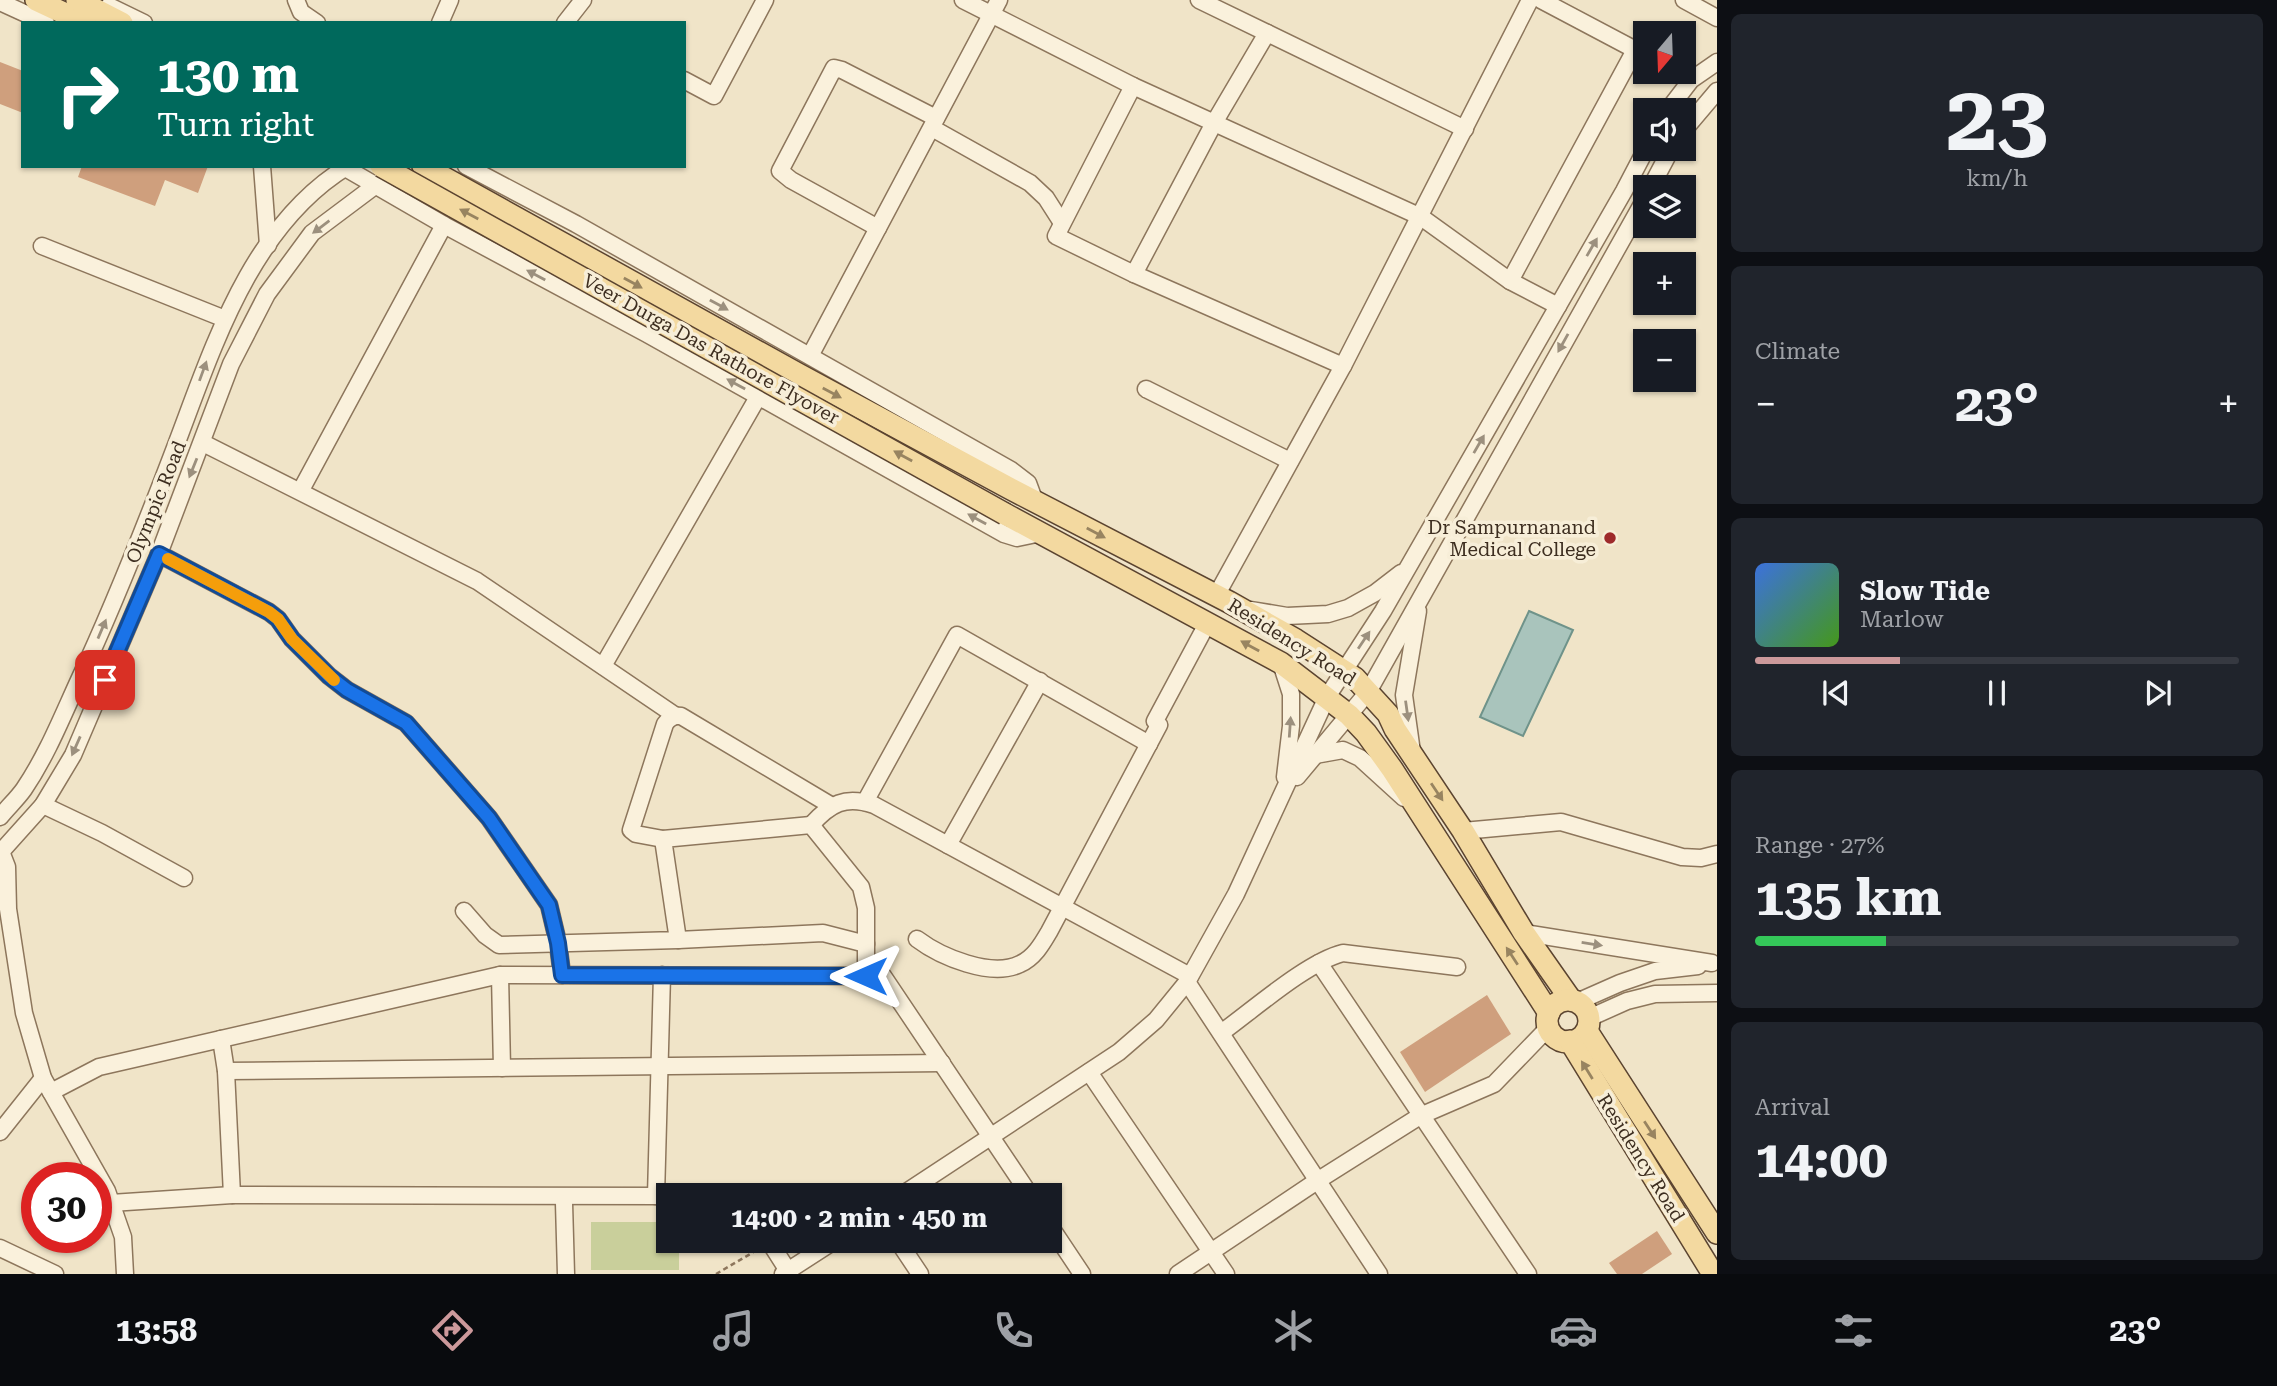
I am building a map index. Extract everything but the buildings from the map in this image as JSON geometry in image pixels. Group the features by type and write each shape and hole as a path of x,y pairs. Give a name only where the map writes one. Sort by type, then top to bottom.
{"main road":[{"path":"36,0 81,21"},
{"path":"77,0 118,21"},
{"name":"Veer Durga Das Rathore Flyover","path":"427,168 1035,502"},
{"name":"Veer Durga Das Rathore Flyover","path":"379,176 1041,533"},
{"name":"Residency Road","path":"1035,502 1222,599 1355,678 1388,714 1524,933 1717,1233"},
{"name":"Residency Road","path":"1041,533 1281,663 1349,715 1392,769 1549,1020"},
{"path":"1558,1003 1579,1018 1557,1038 1549,1020 1558,1003"},
{"name":"Residency Road","path":"1579,1018 1713,1274"}],"street":[{"path":"97,0 140,21"},
{"path":"296,0 301,12 314,21"},
{"path":"441,21 450,0"},
{"path":"570,21 583,0"},
{"path":"686,81 714,96 765,0"},
{"path":"963,0 1132,86 1420,217 1510,281 1558,306"},
{"path":"810,356 999,0"},
{"path":"1199,0 1465,129"},
{"path":"1409,567 1375,593 1348,608 1328,614 1287,616 1256,613 1222,599 1290,461 1343,366 1530,0"},
{"path":"1541,0 1633,48"},
{"path":"1684,0 1717,18"},
{"path":"0,2 42,21"},
{"path":"1134,274 1214,123 1267,33"},
{"path":"1676,98 1697,76 1717,62"},
{"path":"1510,281 1633,64"},
{"path":"878,228 791,180 780,171 834,68 842,70 934,123 1030,183 1046,198 1062,223"},
{"path":"1696,116 1716,94 1697,76"},
{"path":"1132,86 1056,236 1134,274 1343,366"},
{"path":"920,1183 1119,1052 1156,1020 1188,979 1236,894 1327,698 1409,567 1639,161"},
{"path":"262,168 268,245"},
{"name":"Olympic Road","path":"0,817 35,771 84,670 138,545 211,351 244,281 292,215 321,185 344,168"},
{"path":"349,168 379,176 444,225 647,334 1004,534 1017,538 1041,533"},
{"name":"Olympic Road","path":"1,851 43,805 72,755 159,554 231,364 267,294 312,233 379,176 397,168"},
{"path":"472,168 1021,476 1028,483 1035,502"},
{"path":"1283,793 1368,692 1633,220"},
{"path":"301,490 444,225"},
{"path":"42,246 225,319"},
{"path":"1146,389 1290,461"},
{"path":"603,666 758,397"},
{"path":"203,443 477,580 676,716"},
{"path":"159,554 269,612 329,676 347,690 406,723 500,833 549,905 562,975"},
{"path":"1413,756 1404,695 1421,595"},
{"path":"917,939 942,955 978,966 1009,968 1019,965 1036,952 1063,907 1159,725 1155,721 1208,622"},
{"path":"865,802 957,635 1149,744"},
{"path":"1281,663 1291,694 1291,726 1283,793"},
{"path":"948,845 1040,681"},
{"path":"832,806 681,716 676,716 665,724 631,830 636,834 663,839 811,825 832,806 858,799 1063,907 1188,979 1379,1274"},
{"path":"1315,755 1343,750 1360,758 1421,814"},
{"path":"43,805 102,833 184,878"},
{"path":"1463,831 1561,822 1682,858 1717,855"},
{"path":"811,825 861,887 866,908 866,976"},
{"path":"663,839 678,940"},
{"path":"1,851 7,867 8,909 24,1013 47,1085 91,1162"},
{"path":"464,911 485,935 499,945 822,933 866,944"},
{"path":"1524,933 1715,964"},
{"path":"1221,1033 1331,956 1343,953 1457,967"},
{"path":"1318,963 1528,1274"},
{"path":"1579,1018 1620,983 1655,971 1715,964"},
{"path":"3,1124 47,1085 100,1067 500,975 883,976 1022,1183"},
{"path":"500,975 502,1068"},
{"path":"662,975 662,1183"},
{"path":"1579,1018 1655,994 1717,993"},
{"path":"1178,1274 1420,1116 1494,1084 1549,1020"},
{"path":"221,1039 226,1071 232,1195"},
{"path":"226,1071 942,1063"},
{"path":"1088,1072 1226,1274"},
{"path":"112,1203 232,1195 656,1196"},
{"path":"564,1203 566,1274"},
{"path":"112,1206 123,1237 125,1274"},
{"path":"1062,1244 1082,1274"},
{"path":"0,1248 55,1274"},
{"path":"772,1253 787,1273 816,1253"},
{"path":"906,1253 920,1274"}],"path":[{"path":"716,1274 752,1253"}],"green space":[{"path":"591,1222 656,1222 656,1253 679,1253 679,1270 591,1270"}],"water":[{"path":"1529,611 1573,630 1523,736 1480,717"}],"slow traffic":[{"path":"168,559 269,612 334,680"}],"place":[{"name":"Dr Sampurnanand Medical College","path":"1610,538"}],"route":[{"path":"105,680 159,554 269,612 329,676 365,701 406,723 420,737 489,818 549,905 562,975 866,976"}]}
